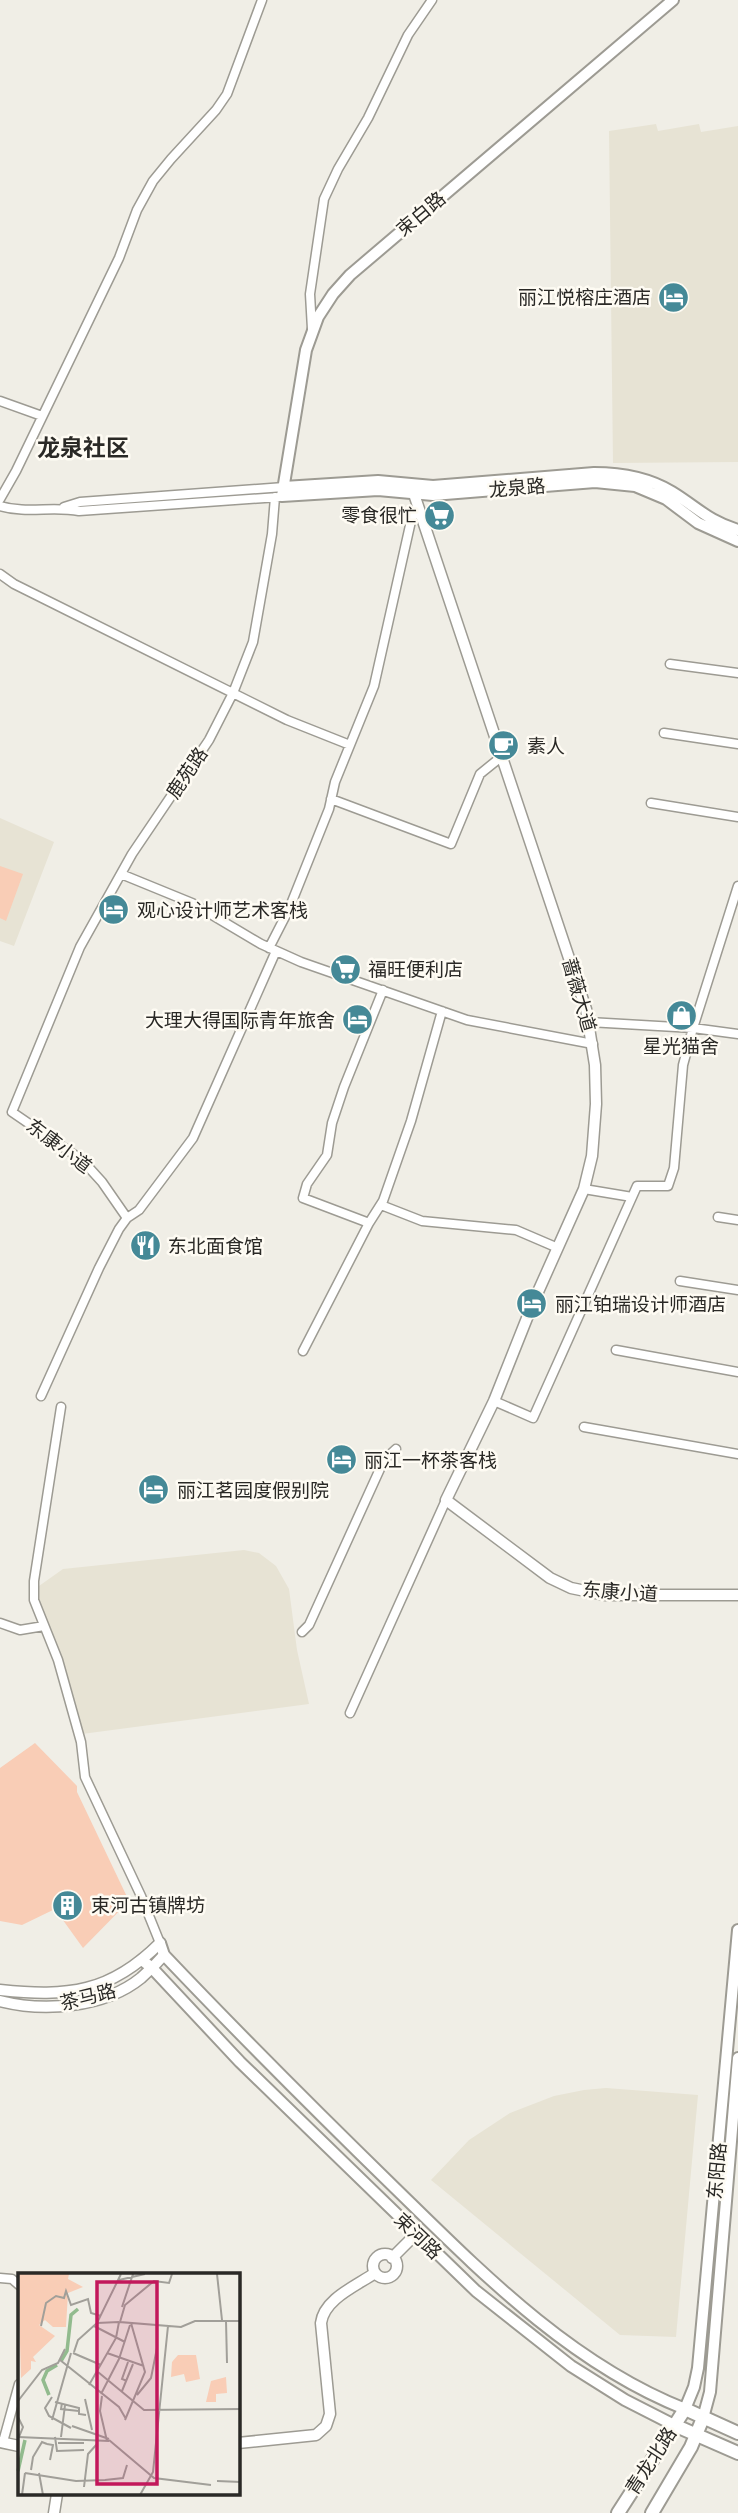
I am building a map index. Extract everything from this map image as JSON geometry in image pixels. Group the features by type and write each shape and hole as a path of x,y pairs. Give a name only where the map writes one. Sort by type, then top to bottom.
{"main road":[{"name":"束白路","path":"280,493 304,362 312,330 325,306 350,275 673,0"},
{"name":"龙泉路","path":"280,493 412,489 594,473 618,474 638,478 671,491 709,519 738,530"},
{"name":"龙泉路","path":"412,489 433,495 595,482 618,483 635,486 666,499 698,523 738,541"},
{"name":"东阳路","path":"685,2409 698,2368 738,1930"},
{"name":"束河路","path":"160,1943 164,1955 253,2050 488,2278 581,2351 643,2390 738,2433"},
{"name":"束河路","path":"142,1960 240,2063 476,2291 544,2346 625,2400 738,2453"},
{"name":"东阳路","path":"703,2418 710,2392 738,2058"},
{"name":"青龙北路","path":"618,2513 685,2409"},
{"name":"青龙北路","path":"652,2513 703,2418"}],"street":[{"path":"0,499 119,258 145,195 171,159 216,110 227,94 262,0"},
{"path":"312,330 310,294 324,200 408,35 432,0"},
{"path":"0,401 42,416"},
{"name":"蔷薇大道","path":"412,489 589,1022 596,1087 592,1156 584,1189 533,1303 494,1401 446,1500"},
{"path":"61,508 80,502 280,493"},
{"path":"0,506 15,510 61,508 79,511 280,493"},
{"name":"鹿苑路","path":"12,1112 80,947 121,874 209,740 233,693 253,642 280,493"},
{"path":"41,1396 99,1268 127,1218 139,1210 193,1138 289,909 335,782 374,686 411,521 418,507"},
{"path":"0,574 14,584 287,720 350,745"},
{"path":"670,664 738,673"},
{"path":"664,733 738,744"},
{"path":"331,799 451,844 480,774 501,757"},
{"path":"651,803 738,817"},
{"path":"121,874 192,903 272,949 383,990 467,1020 593,1044"},
{"path":"494,1401 533,1418 638,1186 668,1186 674,1168 683,1065 692,1028 738,886"},
{"path":"369,1223 303,1198 307,1184 327,1155 332,1123 344,1087 383,990"},
{"path":"303,1351 369,1223 381,1205 411,1121 442,1011"},
{"path":"589,1022 692,1028 738,1034"},
{"name":"东康小道","path":"12,1112 82,1160 102,1182 127,1218"},
{"path":"584,1189 632,1198"},
{"path":"381,1205 422,1221 516,1230 558,1248"},
{"path":"718,1217 738,1220"},
{"path":"680,1281 738,1290"},
{"path":"616,1350 738,1371"},
{"path":"61,1407 34,1581 34,1600 58,1660 81,1742 85,1777 160,1943"},
{"path":"584,1427 738,1454"},
{"path":"302,1632 309,1625 383,1460 396,1449"},
{"path":"350,1713 446,1500"},
{"name":"东康小道","path":"446,1500 550,1578 571,1588 605,1595 738,1595"},
{"path":"0,1623 20,1630 44,1626"},
{"name":"茶马路","path":"0,1990 44,1993 74,1991 109,1981 142,1960 160,1943"},
{"name":"茶马路","path":"1,2003 44,2007 83,2002 114,1993 131,1984 164,1955"},
{"path":"393,2258 416,2234"},
{"path":"385,2255 393,2258 396,2265 392,2276 385,2278 375,2273 373,2265 377,2257 385,2255"},
{"path":"240,2444 316,2435 324,2430 330,2414 321,2323 323,2314 329,2304 375,2273"},
{"path":"0,2278 12,2279 18,2284"},
{"path":"2,2442 18,2387"}],"shaded area":[{"name":"丽江悦榕庄酒店","path":"656,124 658,131 699,124 701,132 738,126 738,462 613,463 609,131"},
{"path":"0,818 54,842 14,946 0,941"},
{"path":"0,866 23,874 6,921 0,918"},
{"path":"244,1550 259,1553 276,1566 289,1589 297,1650 309,1704 82,1734 39,1605 39,1586 63,1569"},
{"path":"35,1743 77,1786 77,1792 129,1901 83,1948 55,1909 22,1925 0,1921 0,1768"},
{"path":"606,2088 698,2095 676,2337 620,2335 431,2180 469,2140 510,2113 554,2096"}],"place":[{"name":"丽江悦榕庄酒店","path":"674,297"},
{"name":"零食很忙","path":"440,515"},
{"name":"素人","path":"504,746"},
{"name":"观心设计师艺术客栈","path":"114,910"},
{"name":"福旺便利店","path":"345,969"},
{"name":"星光猫舍","path":"681,1015"},
{"name":"大理大得国际青年旅舍","path":"358,1020"},
{"name":"东北面食馆","path":"145,1246"},
{"name":"丽江铂瑞设计师酒店","path":"532,1304"},
{"name":"丽江一杯茶客栈","path":"341,1460"},
{"name":"丽江茗园度假别院","path":"154,1490"},
{"name":"束河古镇牌坊","path":"68,1905"}],"district":[{"name":"龙泉社区","path":"83,448"}]}
